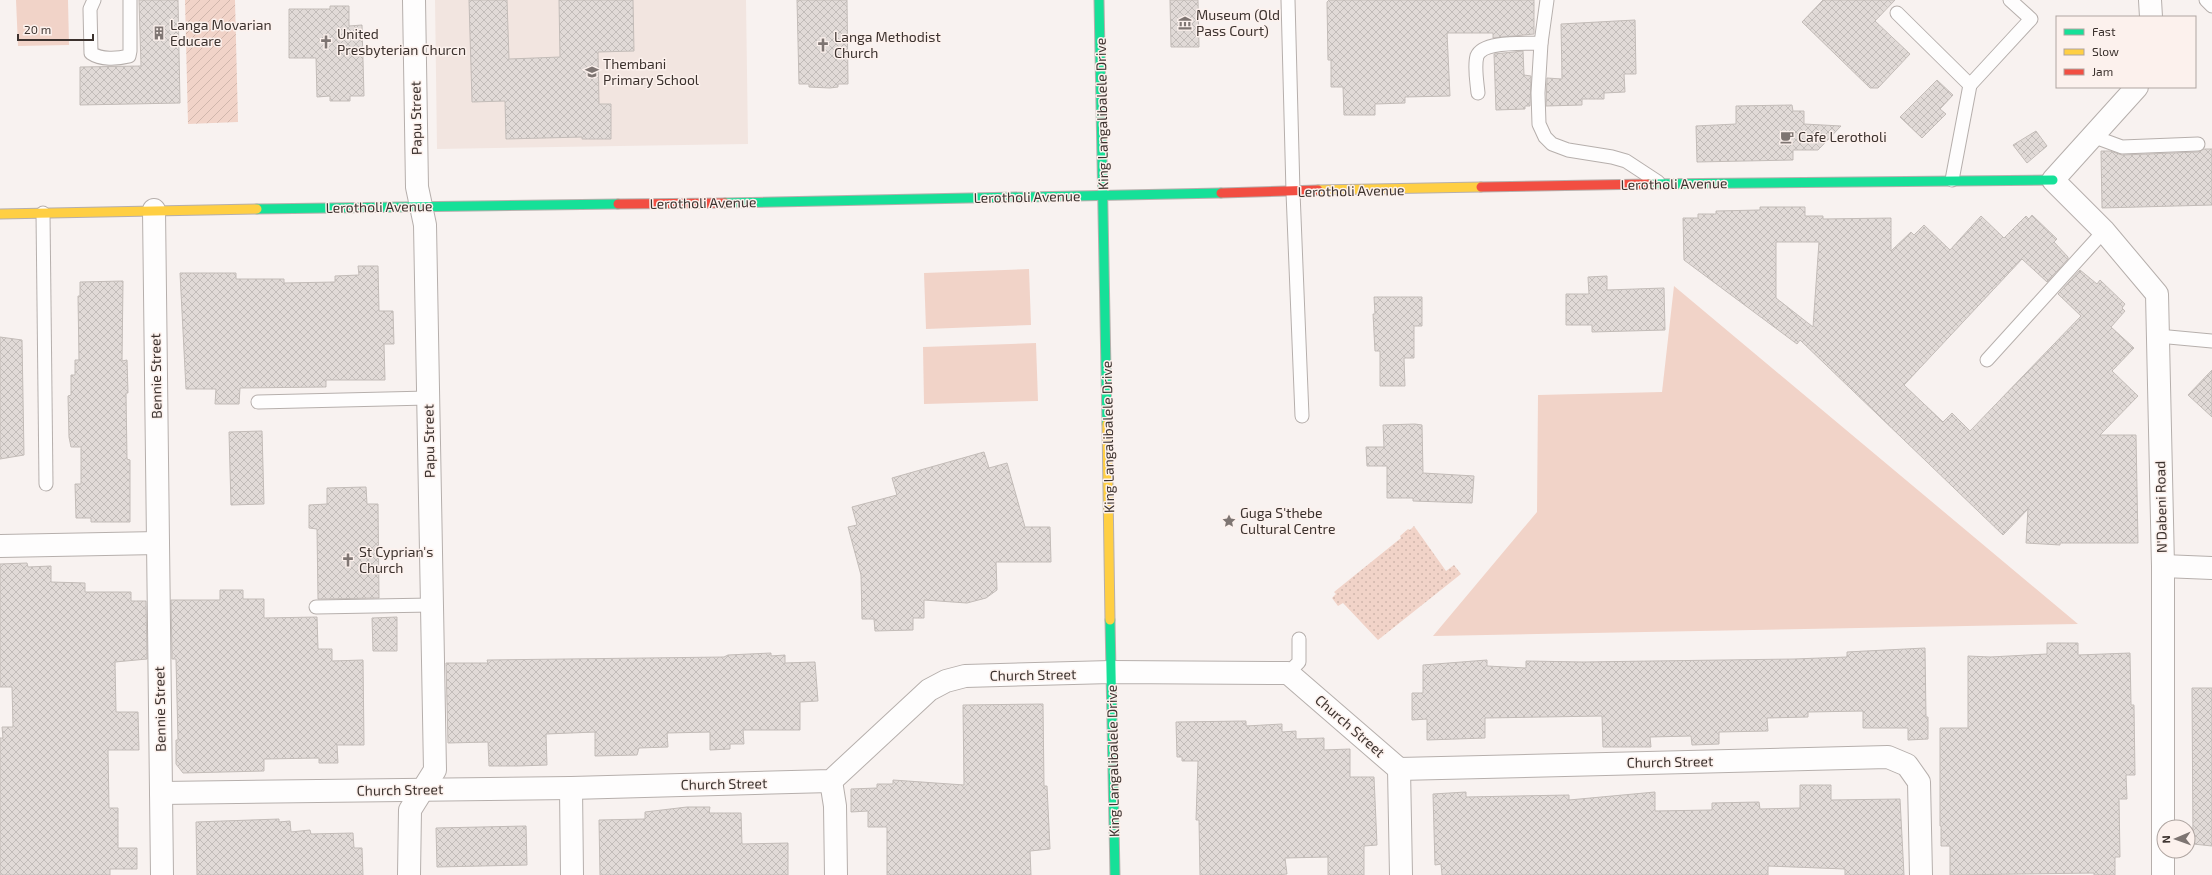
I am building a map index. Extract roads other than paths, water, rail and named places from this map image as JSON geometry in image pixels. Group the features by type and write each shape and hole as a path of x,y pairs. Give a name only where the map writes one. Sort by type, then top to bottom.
{"street":[{"name":"Papu Street","path":"409,875 410,810 436,770 425,225 417,186 414,0"},
{"name":"King Langalibalele Drive","path":"1099,0 1104,195 1115,875"},
{"path":"2150,0 2151,16"},
{"path":"2053,180 2136,88"},
{"name":"Lerotholi Avenue","path":"0,214 154,210 782,202 1661,184 2053,180"},
{"name":"N'Dabeni Road","path":"2053,180 2104,231 2157,294 2163,566 2164,875"},
{"name":"Bennie Street","path":"154,210 162,875"},
{"path":"0,546 158,543"},
{"path":"2163,566 2212,568"},
{"name":"Church Street","path":"161,792 571,788 831,781 929,690 946,681 965,676 1111,672 1288,672 1399,769 1888,757 1907,765 1919,782 1921,875"},
{"path":"1399,769 1401,875"},
{"path":"831,781 835,806 836,875"},
{"path":"571,788 572,875"}],"lane":[{"path":"94,0 89,14 91,53 98,58 121,58 129,56 130,51 130,0"},
{"path":"1288,0 1292,192 1302,416"},
{"path":"1547,0 1541,43 1539,124 1545,137 1552,144 1568,150 1612,157 1626,161 1661,184"},
{"path":"1952,180 1970,85 2031,19 2010,0"},
{"path":"2206,0 2212,6"},
{"path":"1897,13 1970,85"},
{"path":"1478,93 1476,63 1480,51 1486,47 1496,45 1541,43"},
{"path":"2092,136 2122,147 2198,144"},
{"path":"43,213 46,484"},
{"path":"1987,360 2104,231"},
{"path":"2158,336 2212,342"},
{"path":"258,402 428,398"},
{"path":"316,607 432,605"},
{"path":"1288,672 1299,662 1299,639"}],"place":[{"name":"Museum (Old Pass Court)","path":"1185,23"},
{"name":"Langa Movarian Educare","path":"159,33"},
{"name":"United Presbyterian Churcn","path":"326,42"},
{"name":"Langa Methodist Church","path":"823,45"},
{"name":"Thembani Primary School","path":"592,72"},
{"name":"Cafe Lerotholi","path":"1787,137"},
{"name":"Guga S'thebe Cultural Centre","path":"1229,521"},
{"name":"St Cyprian's Church","path":"348,560"}]}
